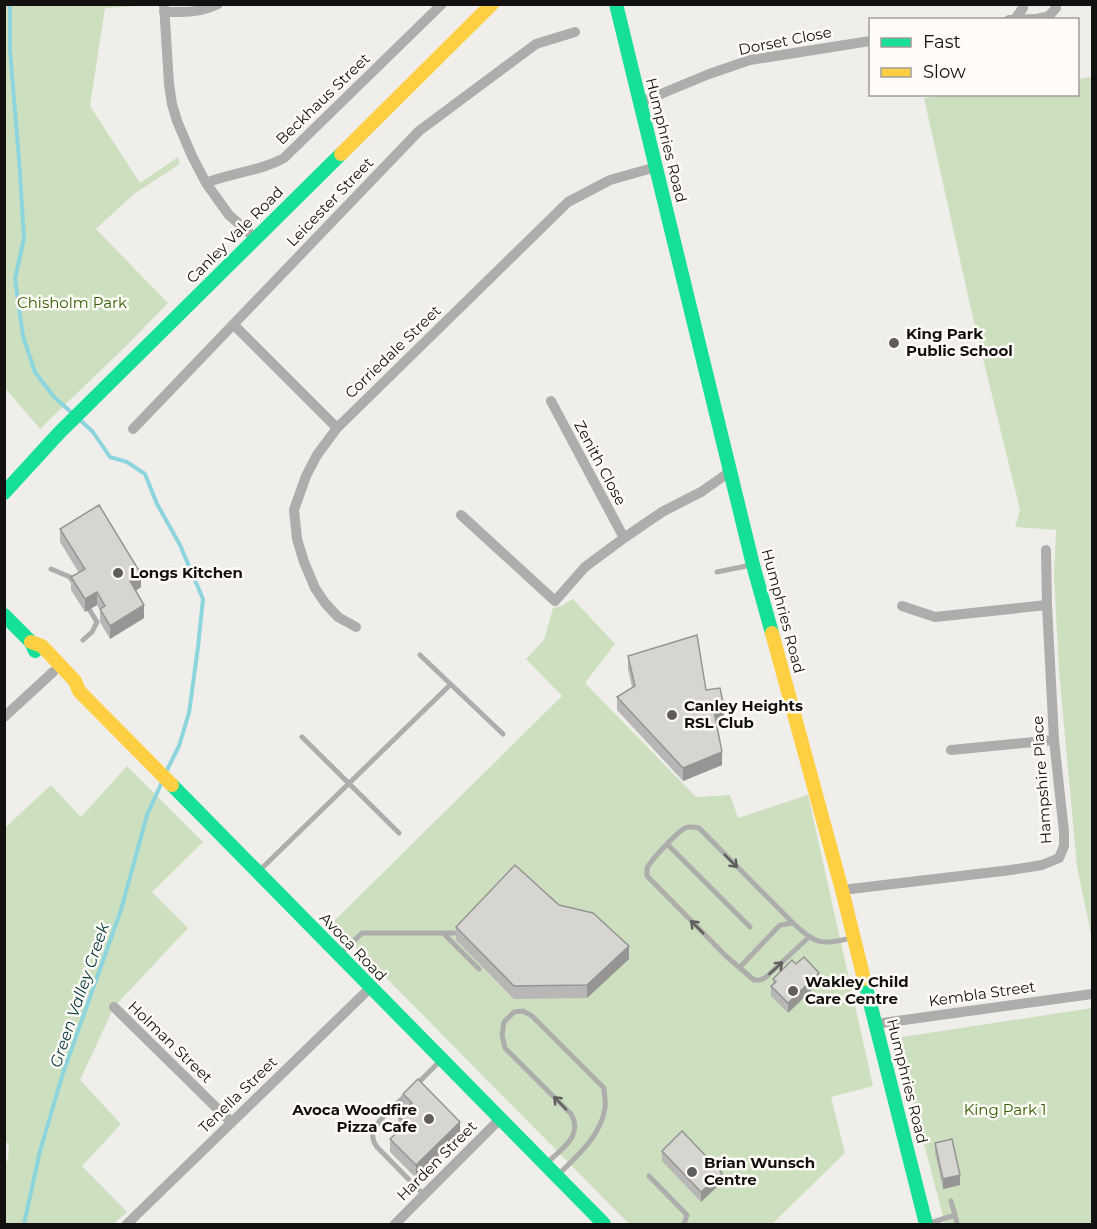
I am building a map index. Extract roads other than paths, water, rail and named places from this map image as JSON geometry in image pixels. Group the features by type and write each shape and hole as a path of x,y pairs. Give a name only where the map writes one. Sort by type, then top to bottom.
{"main road":[{"name":"Canley Vale Road","path":"4,493 59,433 492,4"},
{"name":"Humphries Road","path":"616,4 753,565 842,890 926,1224"},
{"name":"Avoca Road","path":"4,615 31,642 36,654 53,672 68,687 80,691"},
{"name":"Avoca Road","path":"31,642 42,646 75,681 80,691 143,756 604,1224"}],"street":[{"path":"218,4 192,13 164,8 172,104 192,156 206,183 229,215 255,238"},
{"name":"Beckhaus Street","path":"206,183 267,166 284,158 442,4"},
{"path":"1013,18 1023,8 1023,4"},
{"path":"1040,18 1049,16 1056,8 1055,4"},
{"name":"Leicester Street","path":"133,429 419,130 536,44 575,32"},
{"name":"Dorset Close","path":"639,103 750,60 869,41"},
{"name":"Corriedale Street","path":"356,627 338,617 325,603 315,588 297,539 294,510 306,476 317,455 337,428 568,202 610,180 656,167"},
{"path":"234,325 337,428"},
{"name":"Zenith Close","path":"550,401 624,538"},
{"path":"461,515 555,600 585,567 624,538 662,512 701,492 731,471"},
{"name":"Hampshire Place","path":"842,890 1011,870 1059,858 1064,846 1064,832 1054,740 1046,550"},
{"path":"902,606 935,617 1047,605"},
{"path":"4,717 53,672"},
{"path":"951,750 1054,740"},
{"name":"Tenella Street","path":"127,1224 370,988"},
{"name":"Kembla Street","path":"875,1024 1092,994"},
{"name":"Holman Street","path":"114,1007 231,1122"},
{"name":"Harden Street","path":"395,1224 500,1119"}],"lane":[{"path":"717,572 753,565"},
{"path":"51,569 70,577 77,587"},
{"path":"83,640 92,632 97,622 89,609"},
{"path":"420,655 502,734"},
{"path":"257,872 450,685"},
{"path":"302,737 399,833"},
{"path":"809,937 765,978 754,980 719,949 647,876 647,868 682,830 687,827 699,828 809,937 831,943 854,938"},
{"path":"668,844 750,927"},
{"path":"740,967 780,925 793,923"},
{"path":"339,955 362,933 454,933"},
{"path":"443,933 479,969"},
{"path":"545,1165 573,1137 576,1129 575,1121 571,1114 505,1048 502,1035 504,1022 514,1012 523,1011 532,1016 604,1088 605,1107 598,1129 586,1146 557,1176"},
{"path":"415,1086 442,1060"},
{"path":"407,1094 377,1124 373,1133 373,1141 424,1196"},
{"path":"649,1176 687,1215 684,1224"},
{"path":"951,1201 957,1224"},
{"path":"926,1224 955,1215"}],"waterway":[{"name":"Green Valley Creek","path":"10,4 10,50 24,238 15,279 23,336 35,372 54,397 72,413"},
{"path":"78,418 93,432 110,457 127,462 145,474 157,504 180,545 203,599 189,713 179,746 166,772"},
{"name":"Green Valley Creek","path":"24,1224 40,1151 63,1073 121,910 147,815 162,782"}],"place":[{"name":"King Park Public School","path":"894,343"},
{"name":"Longs Kitchen","path":"118,573"},
{"name":"Canley Heights RSL Club","path":"672,715"},
{"name":"Wakley Child Care Centre","path":"793,991"},
{"name":"Avoca Woodfire Pizza Cafe","path":"429,1119"},
{"name":"Brian Wunsch Centre","path":"692,1172"}],"park label":[{"name":"Chisholm Park","path":"72,303"},
{"name":"King Park 1","path":"1005,1110"}]}
